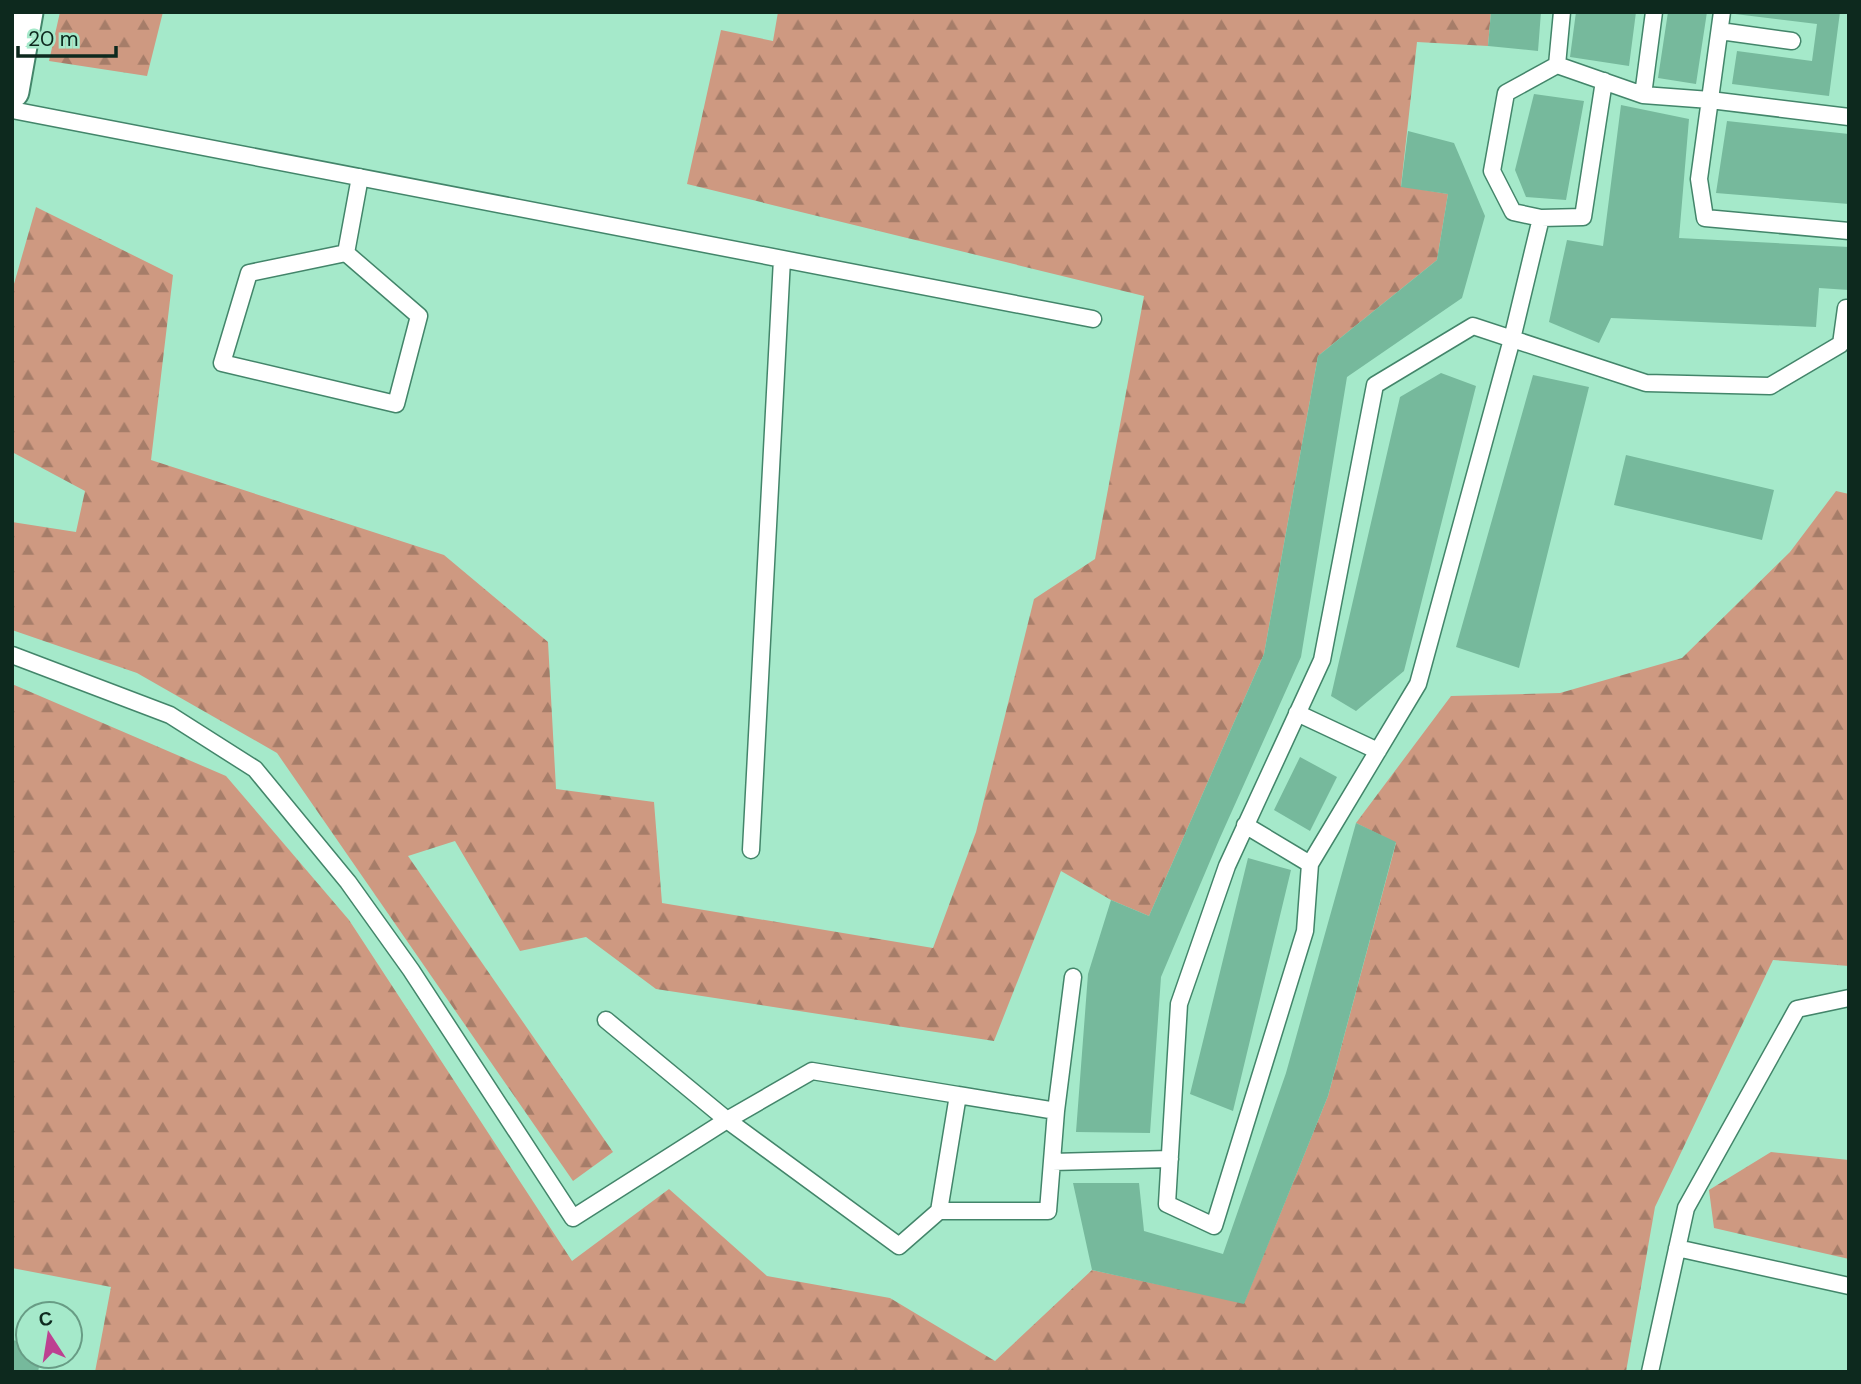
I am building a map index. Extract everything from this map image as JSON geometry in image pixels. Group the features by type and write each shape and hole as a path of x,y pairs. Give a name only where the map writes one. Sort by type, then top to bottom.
{"street":[{"path":"12,91 26,12"}],"lane":[{"path":"1558,65 1562,12"},
{"path":"1643,95 1654,12"},
{"path":"1722,12 1699,179 1704,218 1849,231"},
{"path":"1720,31 1792,41"},
{"path":"1604,81 1583,217 1541,218 1513,212 1492,171 1506,93 1558,65 1604,81 1643,95 1710,100 1849,117"},
{"path":"12,110 1093,319"},
{"path":"346,253 360,177"},
{"path":"1541,218 1512,339 1418,684 1310,864 1305,931 1214,1226 1167,1204 1179,1004 1227,866 1322,660 1375,385 1473,326 1512,339 1646,383 1770,386 1841,344 1846,308"},
{"path":"346,253 419,316 396,404 222,363 249,272 346,253"},
{"path":"751,850 782,259"},
{"path":"12,655 170,715 255,769 364,904 418,981 573,1218 727,1120 812,1071 1056,1111"},
{"path":"1297,713 1378,751"},
{"path":"1245,825 1310,864"},
{"path":"939,1211 1048,1211 1056,1111 1073,977"},
{"path":"1650,1372 1686,1208 1797,1009 1849,998"},
{"path":"606,1020 727,1120 899,1246 939,1211 958,1095"},
{"path":"1052,1162 1170,1159"},
{"path":"1677,1248 1849,1286"}],"green space":[{"path":"60,12 163,12 147,76 49,61"},
{"path":"778,12 1491,12 1488,46 1417,42 1401,186 1448,194 1437,260 1318,356 1264,654 1149,916 1111,900 1061,871 994,1041 656,989 586,937 520,951 455,841 408,856 613,1152 573,1181 277,753 137,673 12,630 12,522 76,532 85,491 12,452 12,291 36,207 173,275 151,460 444,555 548,642 556,789 654,802 662,903 933,948 976,832 1034,599 1095,559 1144,296 687,184 721,30 773,41"},
{"path":"1836,491 1849,494 1849,966 1773,960 1655,1207 1626,1372 95,1372 111,1287 12,1268 12,684 226,776 349,920 572,1261 669,1189 767,1276 890,1298 995,1361 1092,1270 1244,1303 1328,1096 1396,843 1356,823 1451,696 1560,693 1682,658 1790,552"},
{"path":"1771,1152 1849,1160 1849,1259 1714,1228 1709,1190"}],"building":[{"path":"1491,12 1541,12 1538,51 1488,46"},
{"path":"1576,12 1636,12 1629,66 1570,57"},
{"path":"1668,12 1707,12 1696,84 1658,78"},
{"path":"1735,12 1840,12 1829,96 1732,84 1737,51 1812,61 1817,24"},
{"path":"1534,94 1584,101 1566,200 1526,197 1515,170"},
{"path":"1621,105 1689,119 1679,238 1849,247 1849,290 1819,288 1816,327 1611,318 1599,343 1549,322 1567,240 1603,246"},
{"path":"1727,121 1849,134 1849,204 1716,193"},
{"path":"1408,131 1454,143 1485,216 1462,298 1347,377 1301,657 1161,977 1150,1133 1076,1132 1088,974 1111,900 1149,916 1264,654 1318,356 1437,260 1448,194 1401,187"},
{"path":"1441,373 1476,386 1404,671 1356,711 1331,696 1400,397"},
{"path":"1533,375 1589,387 1519,668 1456,647"},
{"path":"1626,455 1774,490 1762,540 1614,505"},
{"path":"1300,757 1337,777 1310,831 1274,810"},
{"path":"1356,823 1396,842 1328,1096 1244,1304 1092,1270 1073,1183 1139,1183 1144,1231 1223,1254 1286,1073"},
{"path":"1248,858 1291,870 1233,1111 1190,1094"},
{"path":"12,1340 14,1370 38,1370 12,1372"}]}
